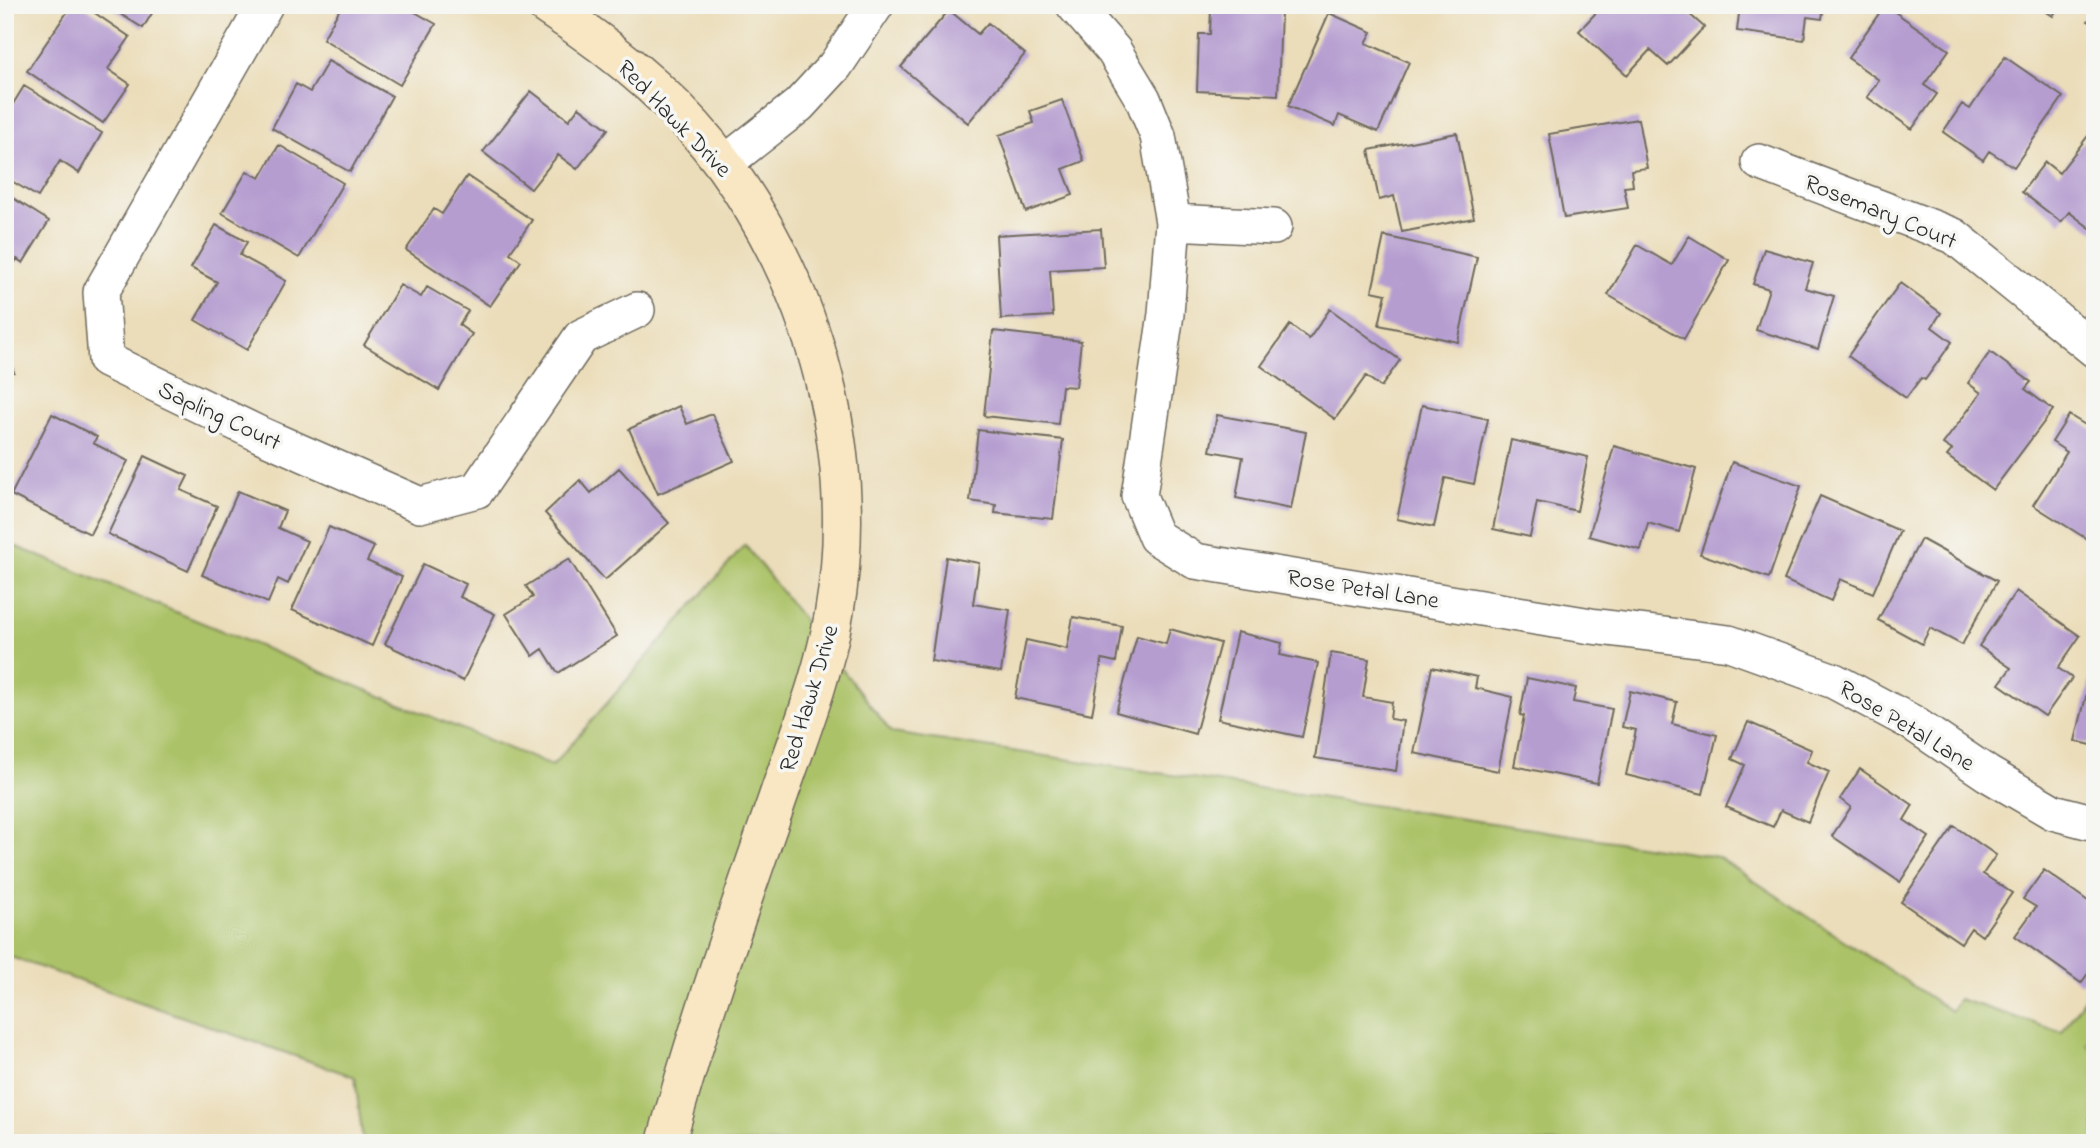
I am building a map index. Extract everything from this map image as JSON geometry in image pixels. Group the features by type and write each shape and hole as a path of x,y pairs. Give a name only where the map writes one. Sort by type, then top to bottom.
{"street":[{"name":"Sapling Court","path":"265,5 101,292 106,360 260,435 420,505 477,490 581,337 637,310"},
{"name":"Red Hawk Drive","path":"546,5 587,33 649,84 724,164 765,225 795,287 823,371 839,466 841,531 834,614 822,668 717,976 666,1143"},
{"path":"724,164 799,105 835,66 876,5"},
{"name":"Rose Petal Lane","path":"1074,5 1114,51 1143,99 1158,136 1173,222 1166,314 1139,496 1156,537 1195,561 1591,626 1729,643 1834,681 1911,722 1988,774 2053,811 2095,823"},
{"name":"Rosemary Court","path":"1759,162 1954,236 2095,349"},
{"path":"1173,222 1274,228"}],"green space":[{"path":"5,542 552,766 745,545 892,733 1718,857 1951,1011 1959,999 2062,1032 2095,982 2095,1032 2087,1044 2095,1052 2095,1143 363,1143 355,1077 5,955"}],"building":[{"path":"72,5 83,5 130,37 108,69 130,84 103,123 27,71"},
{"path":"106,5 157,5 143,28"},
{"path":"342,5 418,5 415,12 436,24 400,85 323,39"},
{"path":"1603,5 1679,5 1704,27 1668,66 1650,50 1627,75 1579,31"},
{"path":"1740,5 1824,5 1822,19 1807,17 1804,40 1737,31"},
{"path":"1885,5 1949,50 1924,85 1937,94 1912,129 1867,97 1879,80 1848,58"},
{"path":"2036,5 2059,5 2053,16"},
{"path":"1211,8 1281,12 1278,95 1197,91 1199,34 1210,34"},
{"path":"949,10 978,34 988,23 1025,54 968,123 901,67"},
{"path":"2095,10 2095,25 2088,21"},
{"path":"1329,13 1372,32 1366,43 1409,62 1378,132 1339,115 1335,126 1288,106"},
{"path":"2005,57 2063,97 2014,167 1989,151 1983,160 1943,132 1962,104 1970,109"},
{"path":"328,61 392,96 350,172 272,128 296,84 310,92"},
{"path":"24,86 102,133 79,173 60,161 38,197 5,177 5,117"},
{"path":"531,91 569,120 579,107 608,129 577,169 558,155 531,189 483,152"},
{"path":"1062,100 1084,161 1063,169 1073,195 1026,212 999,135 1034,123 1030,111"},
{"path":"1638,119 1647,168 1631,170 1633,186 1624,187 1628,208 1564,218 1549,134"},
{"path":"2095,127 2095,232 2069,212 2061,222 2022,192 2045,162 2059,173"},
{"path":"1457,133 1474,218 1402,232 1394,196 1379,200 1369,150"},
{"path":"279,145 343,183 299,258 222,213 247,171 260,178"},
{"path":"467,176 532,220 510,253 521,261 490,306 406,250 434,209 442,214"},
{"path":"5,193 49,221 23,263 17,259 5,277"},
{"path":"216,225 247,242 240,255 286,281 247,350 195,320 217,282 191,268"},
{"path":"1101,229 1104,267 1050,270 1053,316 1001,319 996,235"},
{"path":"1384,236 1477,257 1458,342 1379,325 1386,294 1372,291"},
{"path":"1689,236 1729,260 1684,339 1608,295 1637,245 1672,265"},
{"path":"1764,249 1813,263 1805,288 1834,296 1818,349 1756,330 1769,289 1753,284"},
{"path":"1900,283 1941,313 1932,327 1952,342 1925,380 1921,378 1906,398 1848,356"},
{"path":"400,285 421,297 427,287 468,311 459,325 472,334 439,390 364,345"},
{"path":"1330,309 1400,360 1381,387 1366,376 1335,419 1261,366 1290,325 1309,339"},
{"path":"993,331 1081,341 1076,387 1062,386 1058,424 984,416"},
{"path":"5,352 14,372 5,375"},
{"path":"1990,352 2031,382 2025,389 2053,410 1993,490 1947,456 1952,450 1943,444 1981,393 1968,383"},
{"path":"1422,405 1488,419 1474,484 1445,478 1434,527 1397,519"},
{"path":"679,406 687,424 712,414 734,461 658,494 629,429"},
{"path":"52,414 97,437 93,443 128,461 90,534 11,495"},
{"path":"1217,415 1306,432 1291,509 1236,498 1243,457 1210,451"},
{"path":"2069,415 2095,431 2095,534 2090,541 2033,505 2067,452 2052,442"},
{"path":"978,430 1063,440 1053,519 995,513 996,505 970,501"},
{"path":"1511,440 1588,457 1577,511 1537,502 1530,537 1493,529"},
{"path":"1614,446 1696,469 1679,532 1648,523 1641,550 1589,536"},
{"path":"145,456 188,476 181,490 217,506 188,571 108,534"},
{"path":"1732,462 1801,486 1769,578 1700,554"},
{"path":"619,468 669,523 605,580 545,513 580,480 591,493"},
{"path":"238,491 285,511 278,528 307,541 288,584 278,579 268,603 202,575"},
{"path":"1820,496 1900,531 1873,593 1840,579 1831,601 1784,580"},
{"path":"329,527 374,547 367,561 402,577 372,646 292,610"},
{"path":"1921,539 1997,581 1962,645 1930,628 1922,644 1878,620"},
{"path":"946,557 979,563 973,604 1010,610 1001,672 931,661"},
{"path":"569,559 617,636 558,673 543,649 533,656 506,614 533,597 526,586"},
{"path":"423,564 466,584 460,597 495,614 463,681 385,644"},
{"path":"2016,591 2080,636 2058,668 2072,678 2045,716 1999,684 2011,668 1979,646"},
{"path":"1073,617 1122,626 1116,662 1102,659 1092,714 1015,698 1026,640 1067,649"},
{"path":"1170,629 1220,643 1195,734 1116,712 1137,636 1166,644"},
{"path":"1237,632 1282,643 1280,655 1318,663 1302,737 1218,719"},
{"path":"1331,653 1369,659 1363,697 1392,702 1390,719 1403,721 1396,771 1315,758"},
{"path":"2095,664 2095,746 2075,741"},
{"path":"1432,667 1477,677 1475,688 1513,697 1498,771 1414,753"},
{"path":"1527,678 1576,688 1573,702 1612,709 1597,783 1514,766 1524,716 1520,715"},
{"path":"1630,691 1677,702 1672,724 1717,735 1703,794 1626,775 1636,730 1622,727"},
{"path":"1748,722 1812,750 1807,762 1829,772 1808,822 1781,810 1773,827 1726,807 1745,765 1732,759"},
{"path":"1860,769 1913,805 1904,820 1929,837 1900,882 1832,836 1851,807 1840,799"},
{"path":"1954,826 1996,855 1983,874 2012,893 1982,936 1971,928 1961,943 1901,902"},
{"path":"2044,870 2095,906 2095,920 2090,927 2095,930 2095,964 2081,983 2015,936 2036,907 2023,899"}]}
